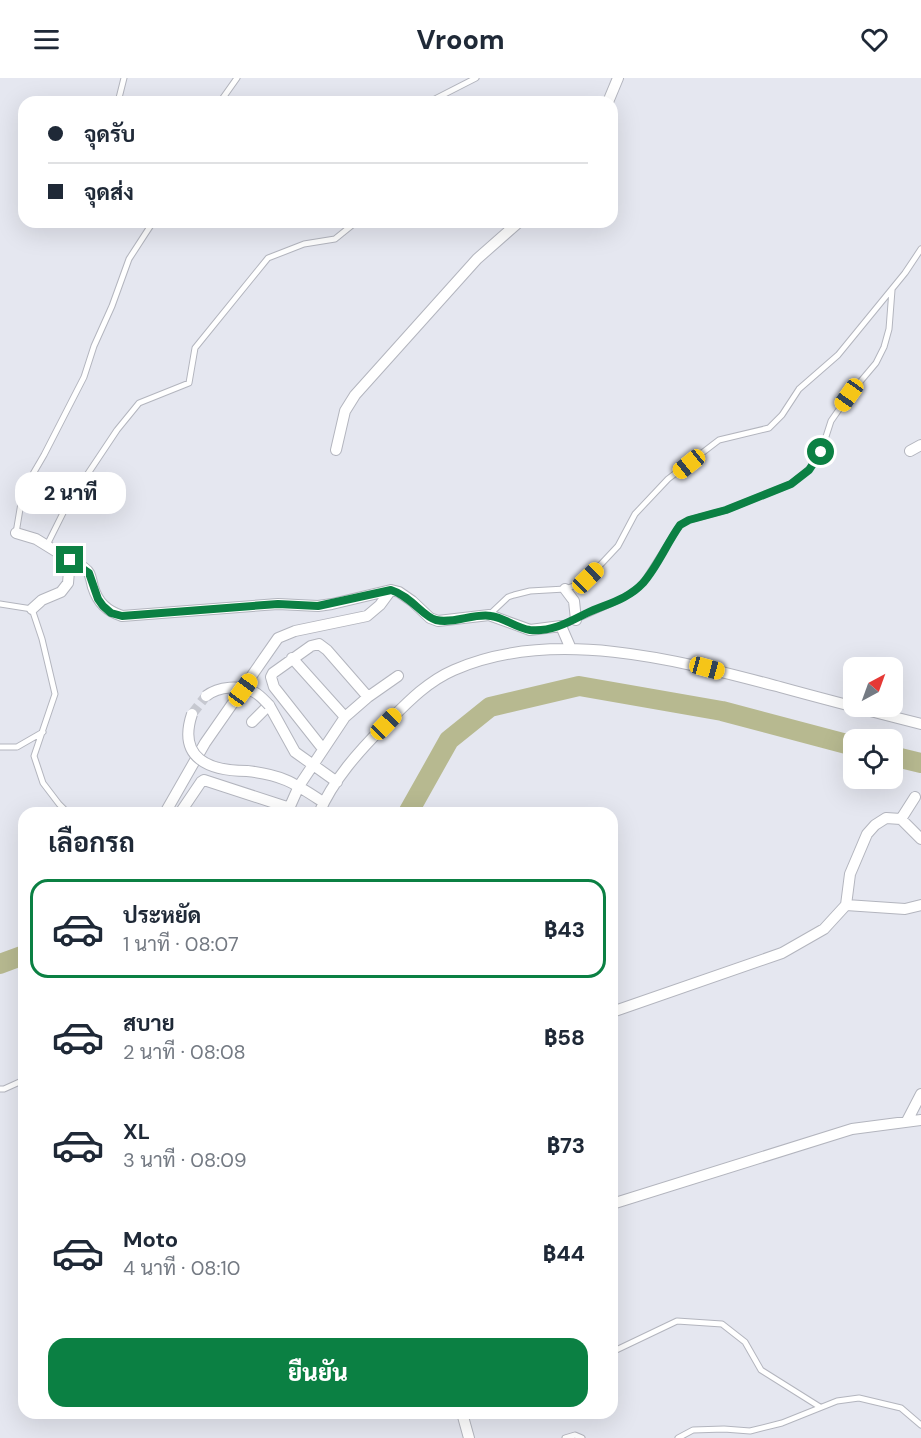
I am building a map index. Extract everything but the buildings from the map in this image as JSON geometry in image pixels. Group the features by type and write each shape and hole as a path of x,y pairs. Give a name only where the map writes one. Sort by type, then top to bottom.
{"street":[{"path":"610,96 618,78"},
{"path":"336,450 345,411 355,395 477,259 512,228"},
{"path":"910,452 921,445"},
{"path":"16,533 47,545 89,573 98,599 103,606 111,613 122,616 278,604 318,606 391,590 412,600 430,618 438,621 489,615 530,630 561,626 571,650"},
{"path":"32,609 42,600 61,592 68,583 70,560"},
{"path":"565,589 574,601 576,620"},
{"path":"168,807 205,743 278,638 295,631 368,616 391,590"},
{"path":"323,749 271,682 273,673 311,646 319,644 368,697"},
{"path":"321,807 337,782 373,737 426,686 454,669 513,653 571,650 653,658 707,668 921,724"},
{"path":"292,658 345,717"},
{"path":"290,807 298,786 345,717 398,676"},
{"path":"206,696 212,692 238,687 256,692 269,705 295,752 337,782"},
{"path":"252,722 269,705"},
{"path":"192,714 188,736 195,754 208,766 228,771 270,773 287,779 323,802"},
{"path":"184,807 204,780 280,807"},
{"path":"901,819 915,797"},
{"path":"618,1010 783,953 825,929 846,905 850,873 867,834 886,818 901,819 921,839"},
{"path":"846,905 905,909 921,905"},
{"path":"907,1121 921,1094"},
{"path":"618,1202 852,1129 921,1120"},
{"path":"464,1419 469,1438"}],"lane":[{"path":"120,96 124,78"},
{"path":"224,96 237,78"},
{"path":"441,96 476,78"},
{"path":"16,533 23,491 84,377 93,346 112,306 129,259 149,228"},
{"path":"47,545 67,505 117,430 139,403 189,383 195,348 268,258 304,244 335,239 349,228"},
{"path":"489,615 508,597 530,591 565,589 588,578 618,546 635,514 668,479 719,440 769,428 782,415 799,389 838,355 892,290 921,249"},
{"path":"561,626 636,590 645,580 680,525 689,520 726,510 791,484 809,470 821,452 831,421 876,363 884,347 889,329 892,290"},
{"path":"0,604 32,609 42,639 55,694 34,756 43,783 62,807"},
{"path":"0,747 17,747 43,732"},
{"path":"0,1089 18,1083"},
{"path":"618,1349 677,1321 722,1324 745,1342 761,1370 820,1407"},
{"path":"678,1438 693,1430 750,1431 782,1424 837,1401 859,1398 901,1408 921,1425"},
{"path":"565,1438 575,1435 582,1438"}],"waterway":[{"path":"411,807 449,740 490,707 579,686 722,711 843,743"},
{"path":"903,759 921,763"},
{"path":"0,964 18,957"}],"tunnel":[{"path":"192,714 206,696"}],"route":[{"path":"70,560 89,573 94,590 103,606 111,613 122,616 278,604 318,606 391,590 412,600 430,618 438,621 489,615 530,630 546,629 569,624 586,613 619,600 636,590 655,566 680,525 689,520 726,510 791,484 809,470 821,452"}]}
